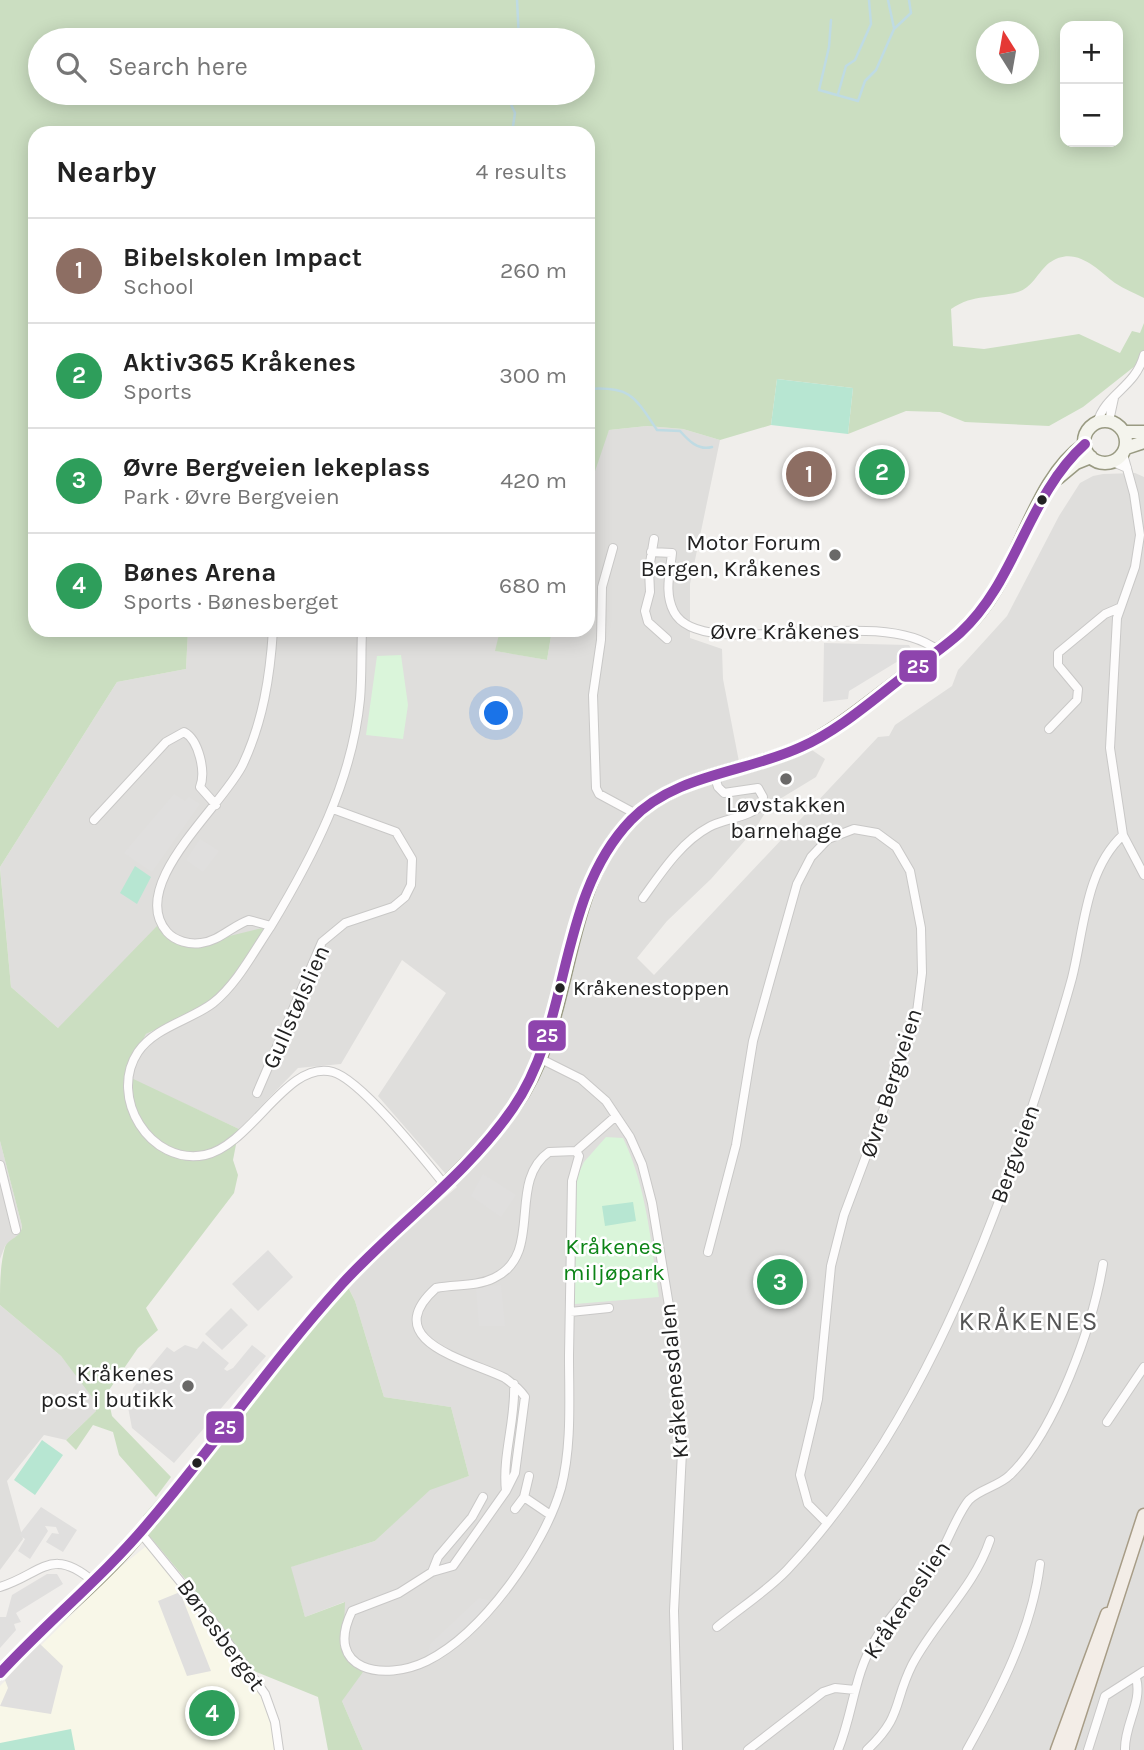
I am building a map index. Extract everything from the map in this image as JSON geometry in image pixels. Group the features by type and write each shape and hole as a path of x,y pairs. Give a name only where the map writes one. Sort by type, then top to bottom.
{"main road":[{"path":"0,1673 94,1582 140,1532 334,1293 477,1154 506,1117 542,1060 558,1013 584,903 600,861 636,814 667,792 714,774 784,754 807,744 845,721 973,620 993,595 1061,464 1084,443 1087,431 1103,422 1124,432 1144,432"},
{"path":"1121,454 1124,432"},
{"path":"1084,443 1091,457 1101,463 1144,442"},
{"path":"1048,488 1064,471 1091,457"},
{"path":"1057,1750 1144,1515"},
{"path":"1068,1750 1109,1630 1119,1588"}],"street":[{"path":"1103,422 1102,408 1141,373 1144,355"},
{"path":"1121,454 1127,468 1142,537 1135,567 1119,608 1110,748 1123,835 1144,875"},
{"path":"654,540 650,592 645,611 648,622 667,639"},
{"path":"613,548 602,587 601,640 593,695 596,788 599,794 636,814"},
{"name":"Øvre Kråkenes","path":"651,552 672,553 668,584 670,600 675,614 694,629 729,635 890,631 937,650"},
{"path":"1049,729 1077,700 1078,689 1058,665 1058,653 1105,614 1119,608"},
{"path":"271,926 249,920 204,943 189,944 172,937 161,923 158,911 163,878 171,860 242,767 257,732 266,699 272,637"},
{"path":"362,637 360,700 352,746 333,809 271,926 217,1000 158,1034 139,1051 131,1067 128,1085 130,1107 138,1124 167,1150 188,1156 203,1156 225,1149 300,1076 316,1071 331,1071 349,1079 444,1184"},
{"path":"94,820 166,742 184,732 195,743 200,758 200,787 216,804"},
{"path":"643,898 676,855 698,834 723,820 754,812 762,804 763,797 758,788 724,793 718,787 714,774"},
{"name":"Gullstølslien","path":"257,1093 322,942 345,923 393,907 404,897 411,885 412,859 396,832 333,809"},
{"name":"Øvre Bergveien","path":"708,1252 736,1145 752,1041 797,884 811,857 828,839 854,829 877,833 896,847 910,871 920,921 922,973 917,1012 905,1052 844,1215 831,1266 818,1399 800,1475 808,1504 826,1522"},
{"name":"Bergveien","path":"717,1627 786,1571 866,1469 911,1396 986,1233 1027,1121 1062,1012 1093,887 1106,855 1123,835"},
{"name":"Kråkenesdalen","path":"542,1060 597,1090 616,1116 642,1164 652,1203 672,1324 682,1452 674,1611 678,1750"},
{"path":"576,1151 579,1156 572,1181 569,1434 561,1488 537,1540 516,1574 491,1606 449,1647 427,1661 401,1670 367,1669 355,1663 346,1652 343,1637 352,1611 399,1592 432,1572 453,1566 506,1491 515,1473 526,1405 525,1397 514,1384 439,1350 419,1334 415,1321 420,1309 436,1289 488,1281 508,1269 517,1256 522,1239 531,1170 549,1152 576,1151 616,1116"},
{"path":"0,1165 16,1230"},
{"name":"Kråkeneslien","path":"838,1750 849,1720 865,1658 876,1637 933,1566 969,1500 1008,1478 1030,1449 1070,1375 1099,1288 1103,1264"},
{"path":"570,1312 608,1308"},
{"path":"1107,1422 1144,1367"},
{"path":"515,1509 524,1497 529,1476"},
{"path":"432,1572 438,1558 472,1517 483,1497"},
{"path":"524,1497 549,1514"},
{"name":"Bønesberget","path":"140,1532 214,1623 265,1695 275,1722 279,1750"},
{"name":"Kråkeneslien","path":"867,1750 894,1720 913,1664 976,1571 990,1540"},
{"path":"0,1587 54,1562 71,1566 94,1582"},
{"path":"967,1750 1018,1645 1040,1564"},
{"path":"1088,1750 1105,1696 1116,1686 1136,1678 1144,1671"},
{"path":"1125,1750 1127,1727 1138,1695 1136,1678"},
{"path":"748,1750 823,1692 835,1688 855,1690"}],"shaded area":[{"path":"647,426 683,429 720,440 690,584 690,638 722,649 723,679 741,772 812,750 825,759 816,777 770,805 755,829 711,879 667,921 637,958 654,975 878,737 889,736 895,725 952,686 958,670 1007,616 1059,516 1080,483 1103,474 1135,473 1144,477 1144,1750 363,1750 342,1701 344,1602 305,1617 290,1567 375,1541 430,1489 469,1476 451,1407 384,1397 355,1301 346,1283 457,1187 378,1096 446,993 402,960 341,1064 298,1068 239,1129 125,1076 146,1034 212,1003 268,928 58,1028 11,987 0,867 117,682 186,669 188,637 499,637 496,651 547,660 551,637 595,637 595,467 600,448 609,430"},
{"path":"824,643 909,645 913,652 849,691 848,699 823,702"},
{"path":"174,794 185,801 189,797 200,804 152,872 124,853"},
{"path":"200,839 219,851 203,872 186,860"},
{"path":"0,1141 22,1226 19,1235 5,1246 0,1259"},
{"path":"483,1174 516,1195 501,1217 471,1196"},
{"path":"268,1250 293,1277 258,1311 232,1284"},
{"path":"501,1285 505,1326 479,1326 476,1287"},
{"path":"0,1305 61,1356 92,1397 96,1411 66,1440 44,1435 7,1481 23,1539 0,1570"},
{"path":"231,1308 248,1325 222,1350 205,1334"},
{"path":"203,1341 229,1363 224,1369 227,1371 233,1368 252,1345 266,1356 174,1463 132,1428 128,1407 133,1388 167,1347 174,1352 185,1345 197,1349"},
{"path":"41,1507 77,1530 63,1552 46,1542 52,1533 59,1534 56,1527 45,1526 48,1531 30,1559 18,1551 25,1539 19,1535"},
{"path":"150,1543 265,1694 278,1750 0,1750 0,1686 118,1569"},
{"path":"47,1574 57,1574 63,1584 16,1613 21,1622 14,1624 16,1630 0,1648 0,1617 6,1617 12,1595"},
{"path":"180,1592 211,1671 187,1676 158,1601"},
{"path":"479,1598 492,1601 449,1646 427,1660 430,1644"},
{"path":"39,1643 63,1666 51,1714 0,1706 8,1688 5,1680"}],"green space":[{"path":"0,0 1144,0 1144,298 1115,283 1085,261 1068,256 1049,263 1023,290 976,298 951,309 953,346 984,349 1079,334 1120,353 1132,331 1140,333 1144,323 1144,364 1135,366 1083,407 1049,426 965,422 940,412 906,411 848,434 853,388 777,379 771,425 720,440 683,429 647,426 609,430 595,471 595,126 28,126 28,637 188,637 186,669 117,682 0,867"},
{"path":"777,379 853,388 848,434 771,425"},
{"path":"498,637 551,637 547,660 495,651"},
{"path":"401,655 408,705 403,739 366,735 377,656"},
{"path":"135,866 151,877 137,904 120,893"},
{"path":"0,868 11,987 58,1028 157,926 197,944 270,926 212,1003 146,1034 125,1075 239,1129 233,1160 238,1175 234,1193 146,1308 158,1330 138,1348 107,1393 112,1416 171,1477 156,1497 119,1455 113,1432 93,1425 76,1450 66,1440 96,1411 92,1397 61,1356 0,1305 1,1268 5,1247 22,1226 0,1141"},
{"name":"Kråkenes miljøpark","path":"606,1137 623,1138 638,1176 659,1297 575,1304 575,1181 584,1162"},
{"path":"633,1202 636,1221 605,1226 602,1206"},
{"path":"346,1283 355,1301 384,1397 451,1407 469,1476 430,1490 375,1541 291,1567 305,1617 345,1602 343,1651 363,1672 342,1701 363,1750 328,1750 318,1697 254,1671 206,1604 147,1533 143,1516"},
{"path":"42,1440 63,1455 35,1495 14,1480"},
{"path":"71,1729 75,1750 0,1750 0,1743"}],"waterway":[{"path":"517,0 518,28"},
{"path":"838,94 846,66 855,60 871,24 869,0"},
{"path":"888,0 894,28"},
{"path":"831,20 829,47 819,90 858,101 865,81 876,70 894,29 911,13 909,0"},
{"path":"511,105 515,113 513,126"},
{"path":"595,389 623,392 637,402 657,430 680,431 698,446 712,447"}],"transit line":[{"name":"25","path":"0,1673 131,1542 342,1284 453,1178 513,1108 532,1074 546,1037 589,886 607,851 631,820 668,793 712,776 779,756 814,741 852,716 953,639 979,612 995,589 1049,488 1065,465 1085,444"}],"place":[{"name":"Aktiv365 Kråkenes","path":"882,472"},
{"name":"Bibelskolen Impact","path":"809,474"},
{"name":"Motor Forum Bergen, Kråkenes","path":"835,555"},
{"name":"Løvstakken barnehage","path":"786,779"},
{"name":"Kråkenestoppen","path":"560,988"},
{"name":"Øvre Bergveien lekeplass","path":"780,1282"},
{"name":"Kråkenes post i butikk","path":"188,1386"},
{"name":"Bønes Arena","path":"212,1713"}],"district":[{"name":"KRÅKENES","path":"1029,1321"}]}
